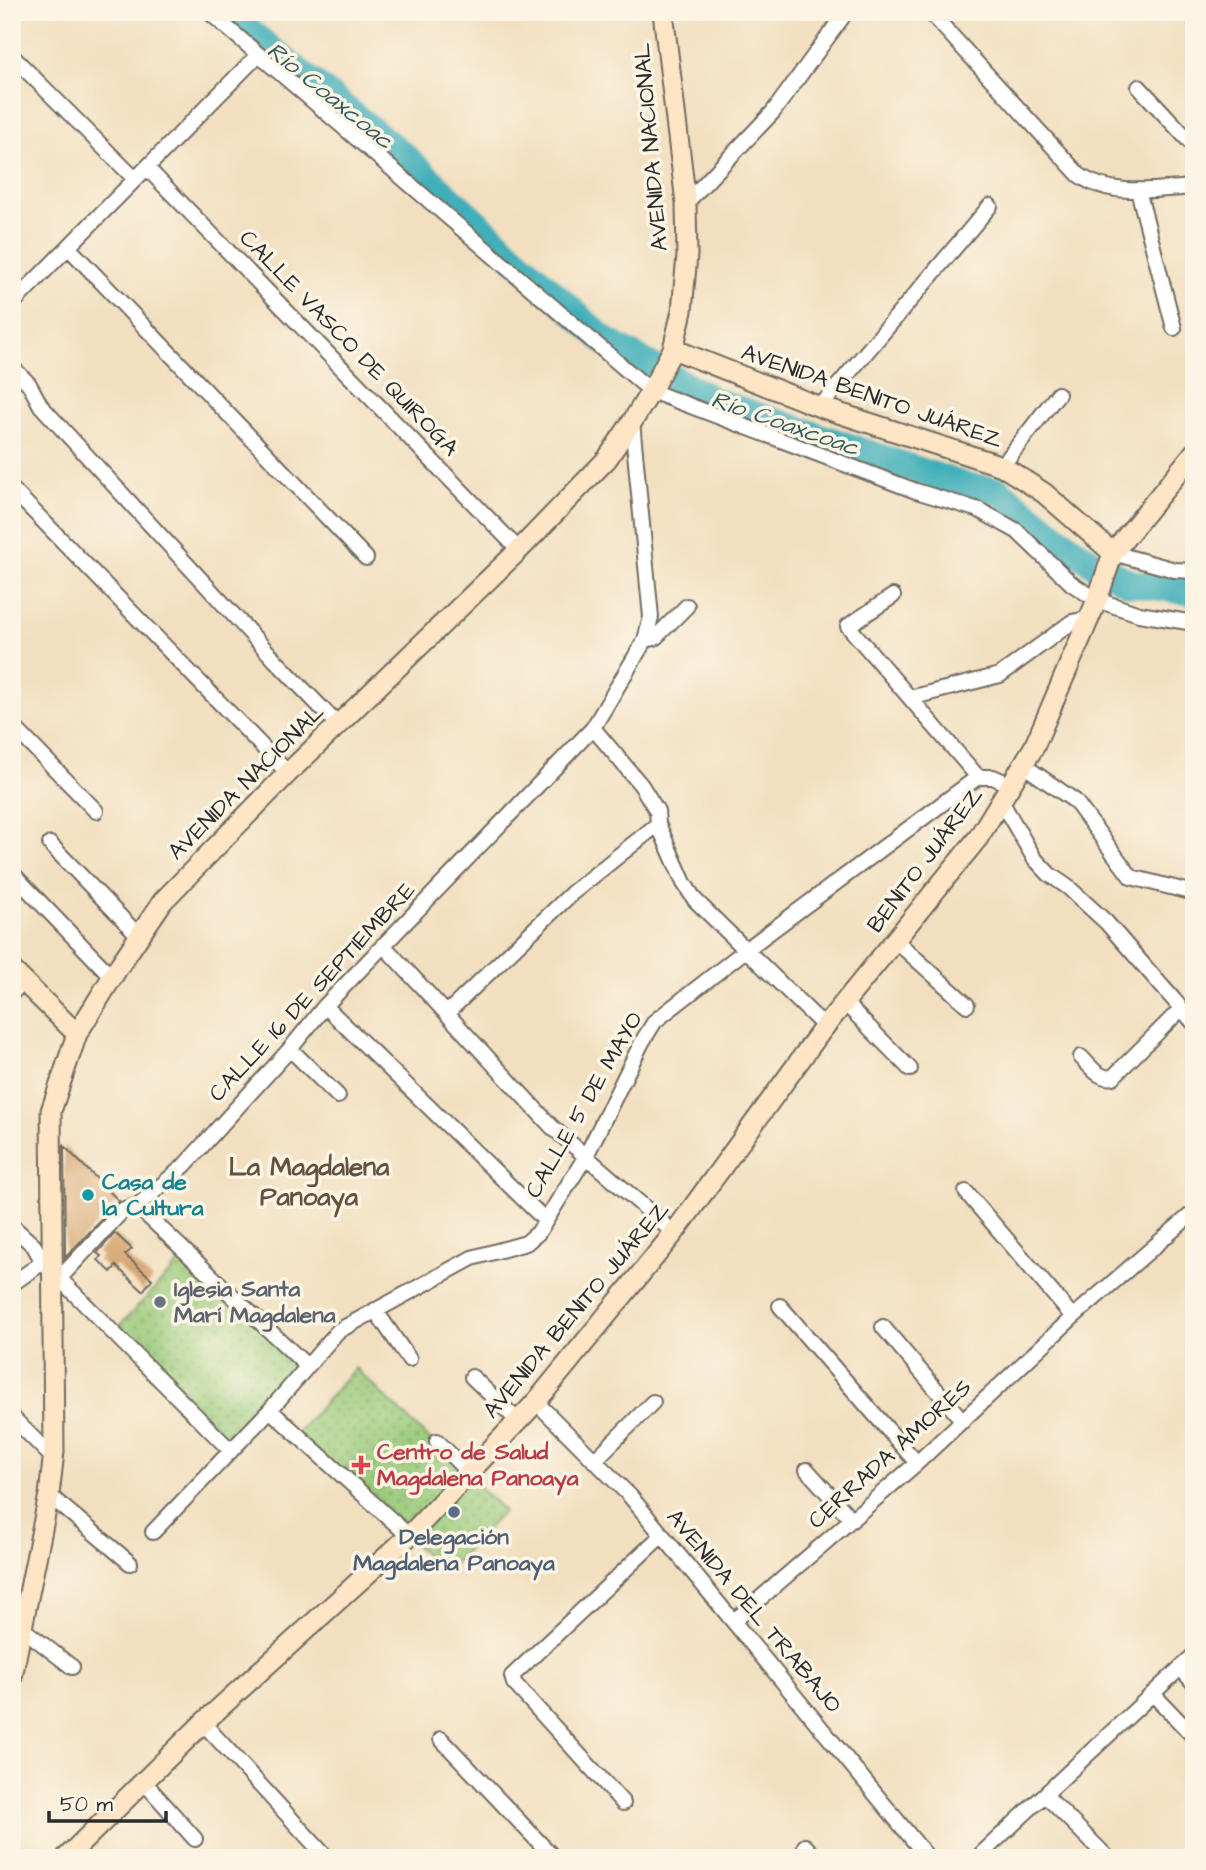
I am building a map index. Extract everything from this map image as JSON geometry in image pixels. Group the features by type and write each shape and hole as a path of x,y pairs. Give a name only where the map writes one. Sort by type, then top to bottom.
{"street":[{"path":"209,12 653,385 916,491 979,510 1017,531 1072,584 1099,592 1139,614 1194,623"},
{"name":"AVENIDA NACIONAL","path":"12,1677 49,1495 53,1458 51,1111 78,1034 163,901 288,773 519,550 607,459 671,354 682,311 686,266 686,203 663,12"},
{"path":"686,203 773,112 846,12"},
{"path":"930,12 1079,175 1099,186 1138,190 1194,187"},
{"path":"12,304 258,55"},
{"path":"12,56 135,180"},
{"path":"1139,87 1194,146"},
{"name":"CALLE VASCO DE QUIROGA","path":"147,168 519,550"},
{"path":"1138,190 1174,328"},
{"path":"820,407 990,206"},
{"path":"68,247 366,558"},
{"name":"AVENIDA BENITO JUÁREZ","path":"671,354 820,407 1002,466 1044,493 1111,559"},
{"path":"12,367 29,384 41,406 338,725"},
{"path":"1002,466 1058,394"},
{"path":"632,422 650,617 645,640 655,638 687,606"},
{"path":"1194,453 1111,559 1194,571"},
{"path":"12,489 288,773"},
{"name":"BENITO JUÁREZ","path":"822,1030 978,838 1006,793 1034,747 1111,559"},
{"path":"893,596 848,626 978,777 993,778 1006,793 1034,858 1106,922 1194,1023"},
{"path":"910,698 1000,675 1072,622 1087,619"},
{"name":"CALLE 16 DE SEPTIEMBRE","path":"12,1284 52,1271 124,1209 137,1206 184,1166 290,1049 325,1006 593,727 645,640"},
{"path":"12,725 96,811"},
{"path":"593,727 641,785 657,811 658,824 684,883 695,900 821,1023 822,1030"},
{"path":"1023,765 1075,801 1131,877 1194,893"},
{"name":"CALLE 5 DE MAYO","path":"153,1532 270,1410 338,1331 472,1258 526,1243 538,1233 586,1156 655,1021 978,777"},
{"path":"448,1012 572,893 658,824"},
{"path":"50,844 139,936"},
{"path":"12,873 112,977"},
{"path":"895,940 967,1005"},
{"path":"383,945 552,1127 674,1233"},
{"path":"16,981 78,1034"},
{"path":"844,1003 910,1069"},
{"path":"325,1006 545,1220"},
{"path":"1081,1057 1099,1075 1107,1078 1113,1076 1181,1009"},
{"name":"AVENIDA BENITO JUÁREZ","path":"66,1858 204,1723 409,1536 536,1402 674,1233 822,1030"},
{"path":"290,1049 338,1096"},
{"path":"966,1192 1073,1317"},
{"path":"137,1206 307,1366"},
{"name":"CERRADA AMORES","path":"734,1621 917,1463 1073,1317 1194,1212"},
{"path":"12,1226 34,1246 52,1271 231,1451"},
{"path":"779,1307 917,1463"},
{"path":"375,1310 409,1359"},
{"path":"883,1327 963,1420"},
{"path":"472,1377 518,1421"},
{"name":"AVENIDA DEL TRABAJO","path":"536,1402 629,1496 928,1858"},
{"path":"594,1461 653,1402"},
{"path":"270,1410 409,1536"},
{"path":"12,1417 53,1458"},
{"path":"437,1441 469,1473"},
{"path":"807,1470 852,1520"},
{"path":"49,1495 130,1563"},
{"path":"623,1803 514,1683 512,1676 662,1535"},
{"path":"23,1629 72,1667"},
{"path":"978,1858 1194,1655"},
{"path":"1180,1668 1194,1683"},
{"path":"1153,1694 1194,1737"},
{"path":"204,1723 327,1858"},
{"path":"442,1739 554,1858"},
{"path":"144,1782 195,1839"},
{"path":"1046,1796 1108,1858"},
{"path":"805,1846 816,1858"}],"green space":[{"name":"Iglesia Santa Marí Magdalena","path":"188,1254 304,1367 233,1444 117,1328"},
{"path":"355,1368 504,1511 445,1573 297,1433"}],"building":[{"name":"Casa de la Cultura","path":"64,1146 119,1201 65,1258 64,1149"},
{"path":"115,1233 132,1249 125,1255 152,1279 143,1291 116,1266 111,1272 98,1260 101,1256 97,1253"}],"waterway":[{"name":"Río Coaxcoac","path":"224,12 405,157 604,340 714,401 964,486 999,491 1072,549 1130,583 1194,592"}],"place":[{"name":"Casa de la Cultura","path":"88,1195"},
{"name":"Iglesia Santa Marí Magdalena","path":"160,1302"},
{"name":"Centro de Salud Magdalena Panoaya","path":"361,1465"},
{"name":"Delegación Magdalena Panoaya","path":"454,1512"}],"district":[{"name":"La Magdalena Panoaya","path":"309,1182"}]}
